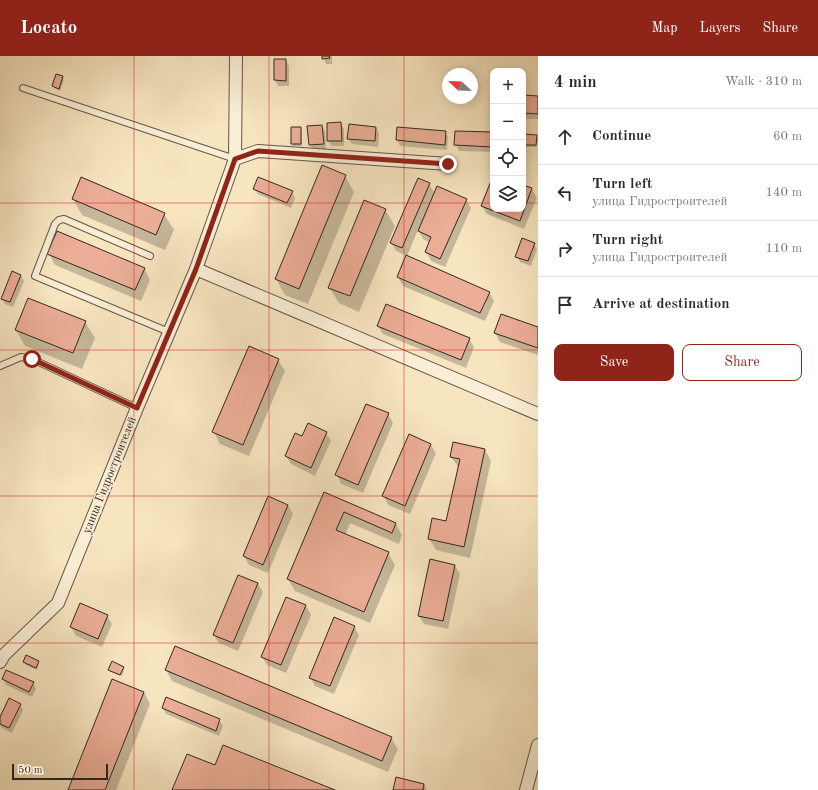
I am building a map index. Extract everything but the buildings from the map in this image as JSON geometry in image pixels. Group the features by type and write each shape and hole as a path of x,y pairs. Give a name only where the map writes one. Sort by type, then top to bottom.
{"street":[{"name":"улица Гидростроителей","path":"0,662 4,655 58,603 137,408 196,269 235,159 236,56"},
{"path":"235,159 258,151 448,164"},
{"path":"196,269 538,414"},
{"path":"526,790 538,745"}],"lane":[{"path":"23,88 235,159"},
{"path":"150,256 64,219 59,220 55,224 34,276 169,332"},
{"path":"0,366 21,357 32,359 137,408"}],"route":[{"path":"32,359 137,408 196,269 235,159 258,151 448,164"}]}
